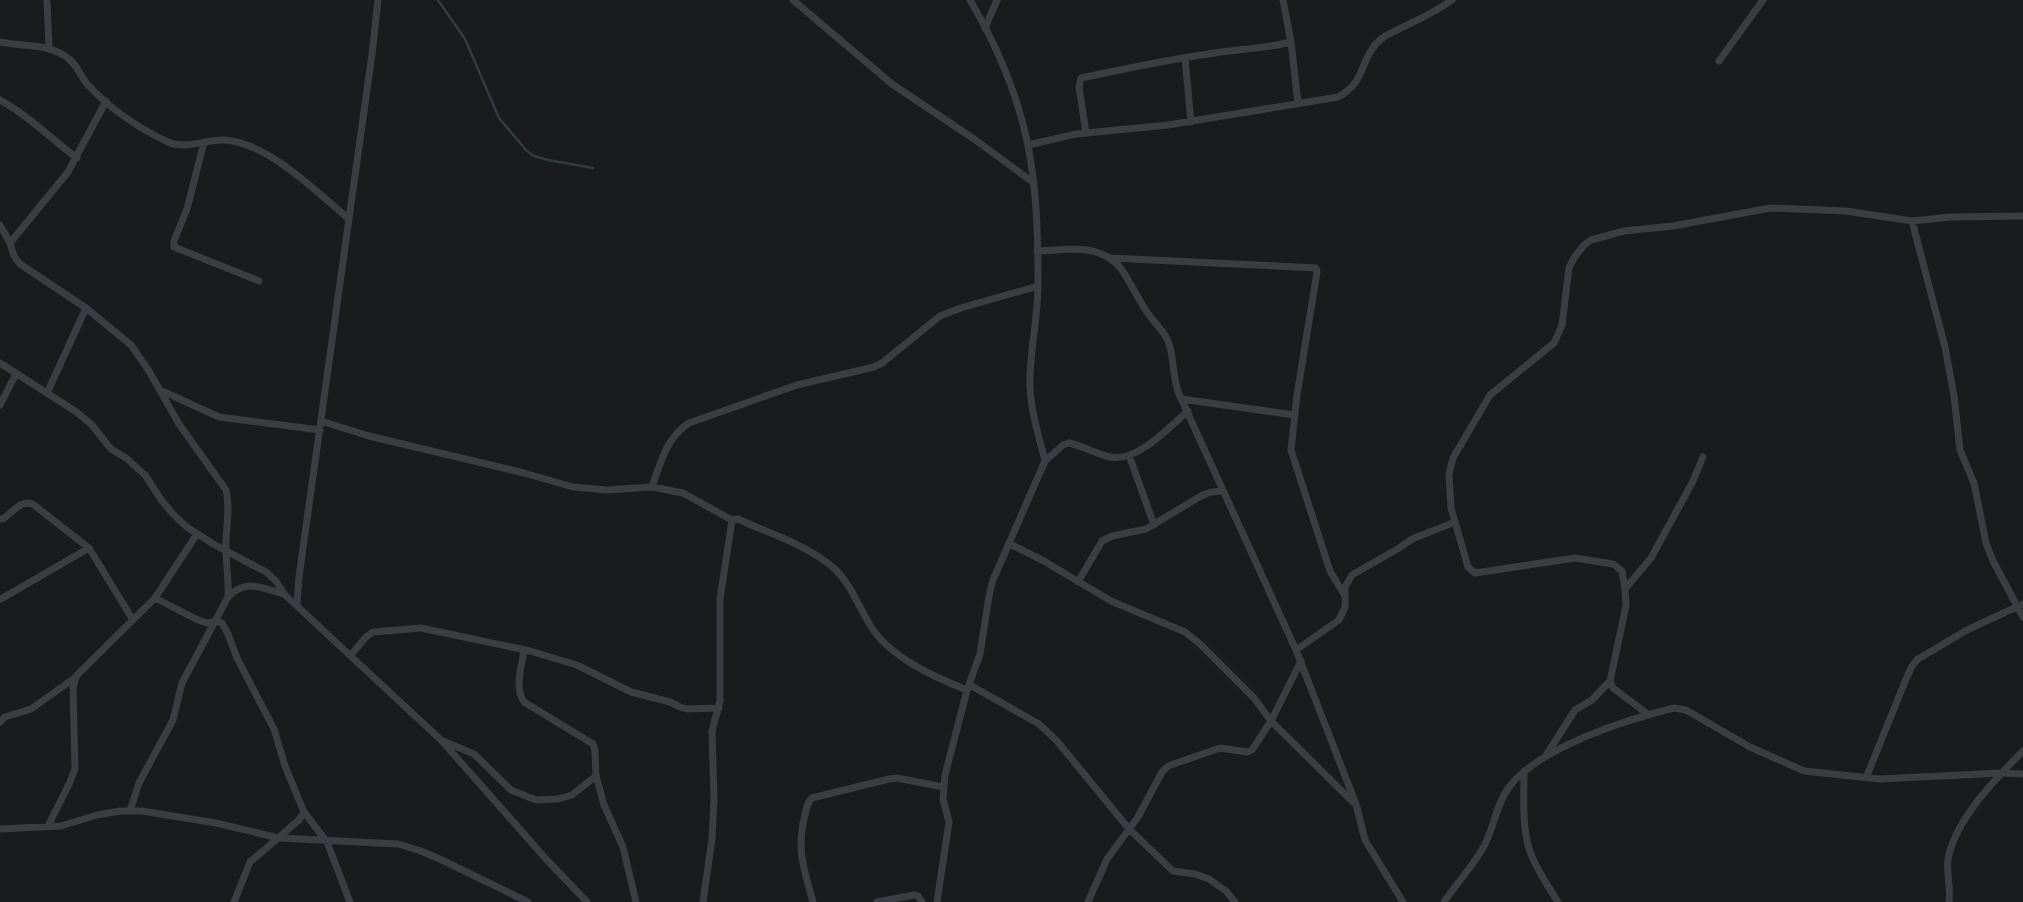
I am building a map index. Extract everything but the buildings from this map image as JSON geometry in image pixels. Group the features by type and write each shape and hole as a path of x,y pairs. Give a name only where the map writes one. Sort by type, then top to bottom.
{"street":[{"path":"47,0 49,48"},
{"path":"297,604 299,577 372,54 378,0"},
{"path":"793,0 892,84 974,139 1034,183"},
{"path":"970,0 985,28 1015,100 1028,145 1034,183 1038,286 1030,386 1031,405 1045,461"},
{"path":"985,28 996,0"},
{"path":"1282,0 1291,42 1298,103"},
{"path":"1028,145 1086,133 1191,122 1338,97 1349,92 1357,81 1370,50 1382,38 1437,10 1452,0"},
{"path":"1719,61 1763,0"},
{"path":"0,42 49,48 66,56 77,67 89,87 131,120 170,143 183,145 225,140 248,144 291,170 349,219"},
{"path":"1086,133 1079,87 1081,78 1185,58 1276,46 1291,42"},
{"path":"1185,58 1191,122"},
{"path":"0,100 20,111 44,133 77,158"},
{"path":"10,243 68,172 77,158 106,101"},
{"path":"204,142 187,208 174,241 174,247 259,281"},
{"path":"1544,757 1575,710 1592,700 1610,681 1626,606 1626,589 1622,571 1618,566 1613,564 1575,558 1475,573 1468,567 1451,508 1449,480 1453,458 1490,395 1554,343 1562,325 1569,268 1574,258 1584,245 1591,240 1624,231 1673,226 1770,208 1846,211 1912,221 1951,217 2023,216"},
{"path":"1912,221 1945,347 1954,396 1960,450 1974,483 1986,543 1993,561 2020,605 2023,617"},
{"path":"0,225 10,243 14,256 20,264 86,308 131,345 160,389 180,424 226,490 229,502 226,551 229,572 228,597 217,622 182,683 173,720 138,783 130,811"},
{"path":"1037,251 1090,250 1105,254 1121,269 1150,318 1165,335 1170,348 1177,388 1301,661 1356,804 1365,840 1403,902"},
{"path":"1110,258 1312,266 1316,268 1317,272 1294,415 1291,450 1330,571 1345,596"},
{"path":"652,487 666,449 677,431 689,423 797,385 874,367 882,363 940,316 961,308 1038,286"},
{"path":"48,393 86,308"},
{"path":"0,363 75,411 91,424 111,449 126,458 145,475 162,501 173,514 198,534 266,572 276,581 284,594 297,604 441,740 547,860 588,902"},
{"path":"0,405 16,374"},
{"path":"160,389 220,417 320,430"},
{"path":"1182,399 1294,415"},
{"path":"937,902 949,822 943,799 943,787 968,688 980,654 989,596 993,580 1045,461 1069,443 1111,457 1121,458 1137,453 1188,411"},
{"path":"321,421 369,436 524,473 573,487 607,490 652,487 683,493 732,520 738,519 811,551 835,570 851,590 871,626 885,644 940,680 968,688 1040,724 1058,742 1129,829 1173,871 1195,874 1209,879 1226,891 1235,902"},
{"path":"1129,455 1154,525"},
{"path":"1626,589 1651,558 1695,476 1702,456"},
{"path":"1078,582 1102,541 1112,536 1128,534 1154,525 1201,496 1211,492 1223,491"},
{"path":"0,519 3,519 24,502 28,502 89,548 133,620"},
{"path":"703,902 712,839 714,798 712,731 720,701 720,599 732,520"},
{"path":"1296,650 1326,628 1340,620 1345,607 1345,596 1348,580 1352,575 1412,539 1455,522"},
{"path":"0,722 5,717 34,706 76,676 156,598 198,534"},
{"path":"1010,544 1044,562 1111,602 1185,632 1199,643 1254,698 1271,722 1356,804"},
{"path":"0,599 89,548"},
{"path":"228,597 240,587 245,586 253,586 284,594"},
{"path":"156,598 198,620 207,623 222,623 237,658 274,729 285,766 304,812 327,842 350,902"},
{"path":"1866,778 1906,679 1912,666 1918,659 1967,630 2020,605"},
{"path":"351,655 373,632 414,628 524,650 577,665 631,692 670,702 687,709 719,708"},
{"path":"524,650 519,688 519,695 524,702 593,744 595,751 596,776 604,805 622,847 636,902"},
{"path":"1088,902 1107,859 1146,806 1162,772 1168,766 1220,748 1249,752 1252,750 1271,722 1301,661"},
{"path":"48,826 75,769 73,688 76,676"},
{"path":"1610,681 1614,688 1649,715"},
{"path":"1444,902 1484,847 1505,794 1524,771 1544,757 1585,736 1674,708 1686,710 1750,747 1804,771 1880,779 2001,773 2023,774"},
{"path":"441,740 474,754 511,790 536,800 558,799 572,795 596,776"},
{"path":"1949,902 1951,892 1948,859 1955,837 2001,773 2023,751"},
{"path":"1524,771 1524,817 1529,848 1533,859 1558,902"},
{"path":"813,902 803,863 800,835 807,805 812,798 897,778 943,787"},
{"path":"0,829 61,826 97,815 130,811 176,815 279,838 327,842 398,844 421,851 528,902"},
{"path":"234,902 250,862 299,820 304,812"},
{"path":"877,902 914,895 918,896 922,902"}],"waterway":[{"path":"438,0 465,39 499,118 527,151 534,156 548,160 593,168"}]}
